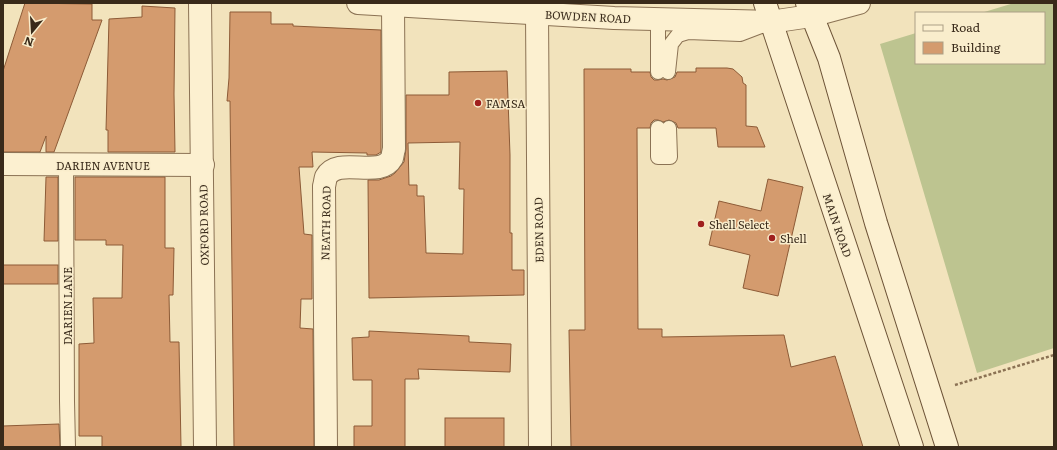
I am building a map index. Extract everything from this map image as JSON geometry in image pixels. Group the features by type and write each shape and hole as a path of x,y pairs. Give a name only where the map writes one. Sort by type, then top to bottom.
{"street":[{"name":"OXFORD ROAD","path":"200,3 205,447"},
{"name":"BOWDEN ROAD","path":"358,3 658,19 809,10 859,3"},
{"name":"NEATH ROAD","path":"326,447 324,186 326,176 333,170 342,167 376,167 385,165 392,158 394,149 393,5"},
{"path":"809,10 829,58 876,223 947,447"},
{"name":"EDEN ROAD","path":"537,13 540,447"},
{"name":"MAIN ROAD","path":"768,13 912,447"},
{"name":"DARIEN AVENUE","path":"3,164 203,165"}],"lane":[{"path":"658,19 663,72 671,44 678,35 688,32 740,34 768,13"},
{"name":"DARIEN LANE","path":"66,165 68,447"}],"path":[{"path":"954,385 1054,355"}],"green space":[{"path":"1014,3 1054,3 1054,348 977,373 880,44 915,33 915,64 1045,64 1045,12 984,12"}],"building":[{"path":"25,3 92,4 92,20 102,20 54,152 46,152 46,136 40,152 3,152 3,71"},
{"path":"142,6 175,8 175,152 108,152 108,130 106,130 109,19 142,17"},
{"path":"230,12 271,12 271,24 381,30 381,152 376,155 367,155 367,153 312,152 313,167 299,167 304,234 312,235 312,299 301,299 300,328 313,329 314,447 234,447 230,101 227,101 229,78"},
{"path":"696,68 733,69 742,77 743,83 746,85 746,126 757,127 765,147 718,147 716,128 678,128 676,123 669,120 663,122 654,120 651,123 650,128 637,128 638,329 662,329 662,337 784,335 791,367 835,356 863,447 571,447 569,330 585,330 584,69 631,69 631,72 650,72 651,77 654,80 667,80 675,77 677,72 696,72"},
{"path":"507,71 512,270 524,270 524,295 369,298 368,180 379,180 391,176 404,162 406,149 406,95 449,95 449,72","holes":["460,142 459,189 464,189 463,254 426,253 424,196 417,196 417,185 409,185 408,143"]},
{"path":"46,177 58,177 58,241 44,241"},
{"path":"75,177 165,177 165,248 174,248 173,295 169,295 170,342 179,342 181,447 102,447 102,436 79,436 79,344 94,343 93,298 122,298 123,245 106,245 106,240 75,240"},
{"path":"768,179 803,187 778,296 743,288 750,255 709,245 719,201 761,211"},
{"path":"3,265 58,265 58,284 3,284"},
{"path":"369,331 469,336 469,342 511,344 510,372 418,369 419,379 405,379 405,447 354,447 354,426 372,426 372,380 353,380 352,338 369,337"},
{"path":"445,418 504,418 504,447 445,447"},
{"path":"59,424 60,447 3,447 3,426"}],"place":[{"name":"FAMSA","path":"478,103"},
{"name":"Shell Select","path":"701,224"},
{"name":"Shell","path":"772,238"}]}
